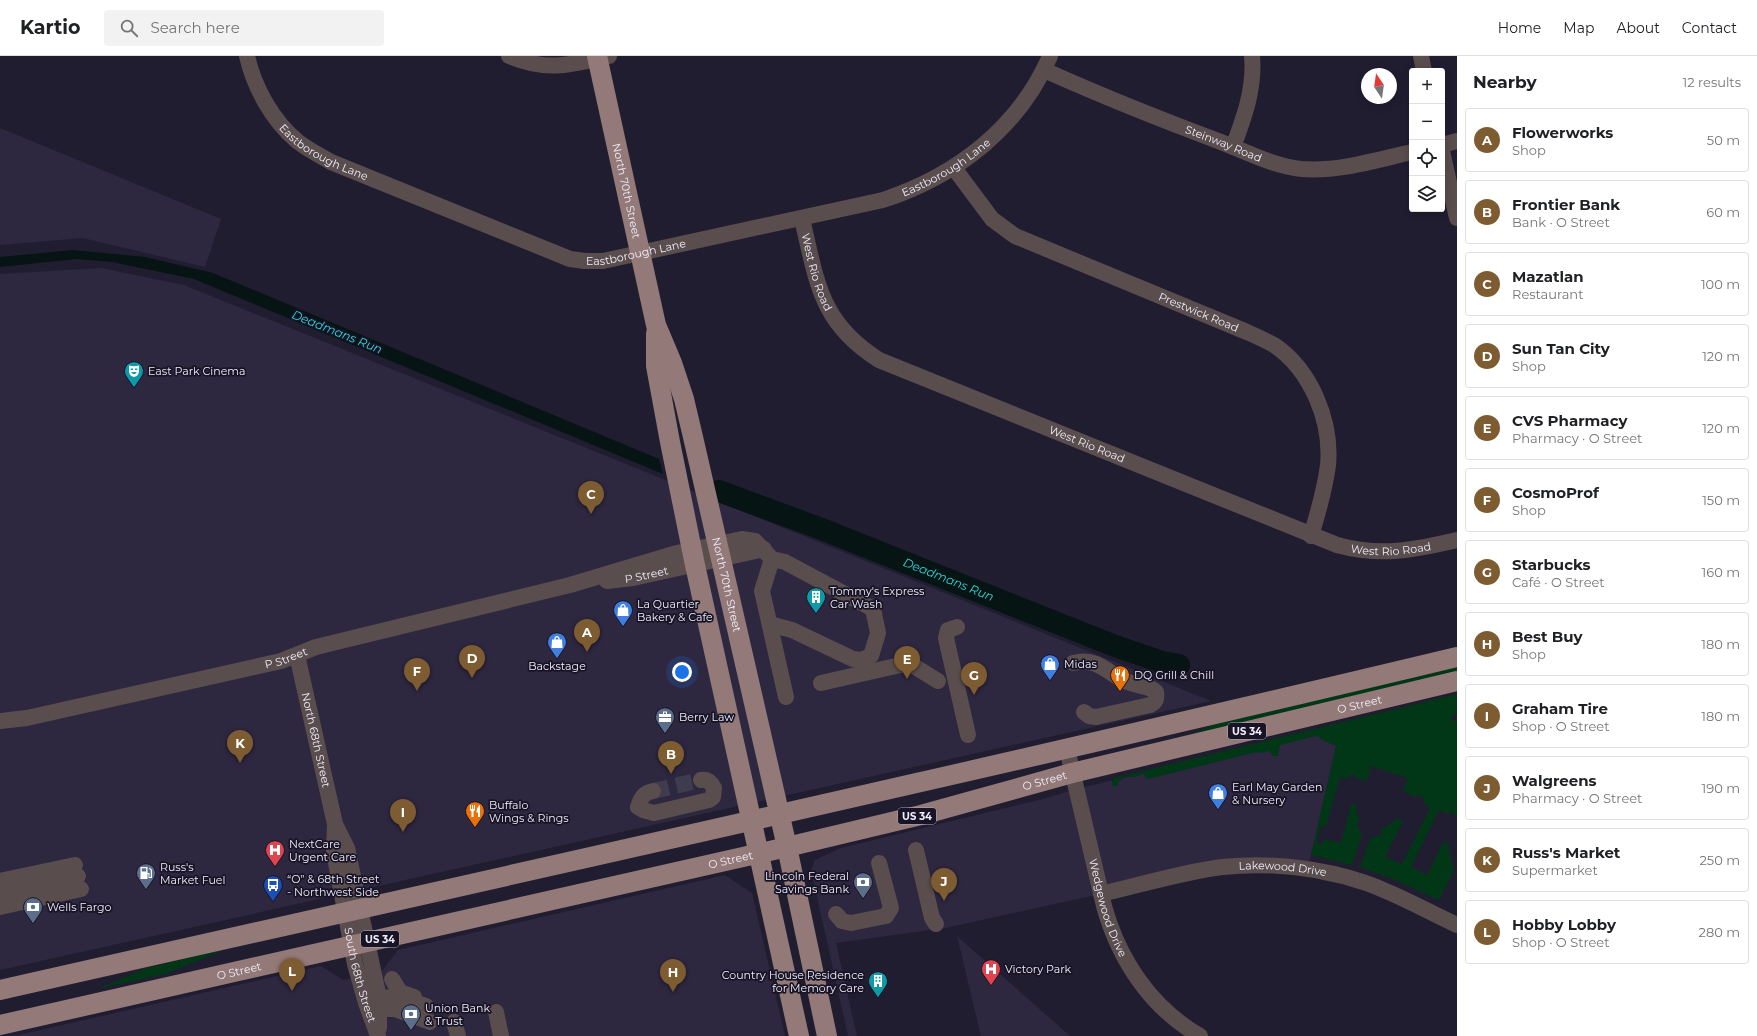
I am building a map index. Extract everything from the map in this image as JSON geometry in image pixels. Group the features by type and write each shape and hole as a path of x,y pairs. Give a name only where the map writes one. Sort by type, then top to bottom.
{"main road":[{"name":"North 70th Street","path":"601,57 656,325 672,363 684,399 787,847 827,1036"},
{"name":"North 70th Street","path":"656,325 656,366 694,557 799,1036"},
{"name":"US 34","path":"0,990 753,821 1457,657"},
{"name":"O Street","path":"0,1025 787,847 921,815 1072,773 1457,681"}],"street":[{"name":"Eastborough Lane","path":"247,56 257,86 280,123 296,140 312,151 331,162 570,259 584,261 603,261 641,254 802,219 883,200 922,186 954,168 996,134 1020,106 1047,63"},
{"path":"508,56 534,65 549,66 601,57"},
{"path":"1233,147 1248,103 1252,79 1252,56"},
{"path":"1421,56 1423,68"},
{"name":"Steinway Road","path":"1047,63 1233,147 1278,164 1312,169 1347,166 1409,153"},
{"path":"1445,144 1457,142"},
{"path":"1445,164 1457,218"},
{"name":"Prestwick Road","path":"954,168 986,212 1015,236 1247,332 1275,346 1289,359 1307,380 1318,402 1323,415 1328,445 1326,475 1311,536"},
{"name":"West Rio Road","path":"802,219 814,273 824,302 847,334 871,355 888,364 1311,536 1348,548 1372,552 1402,552 1457,540"},
{"name":"P Street","path":"0,721 27,718 281,661 316,647 570,585 624,568 720,552 768,554"},
{"path":"770,624 792,630 853,659 861,660 871,656 878,633 873,609 768,554 762,591 786,697"},
{"path":"958,627 948,630 946,638 968,735"},
{"name":"North 68th Street","path":"297,655 335,824 347,848 353,911 360,944"},
{"path":"1073,663 1084,660 1093,662 1119,678 1152,689 1156,692 1157,698 1155,702 1150,705 1096,717 1089,716 1084,712"},
{"path":"821,683 909,663 938,681"},
{"name":"Wedgewood Drive","path":"1067,749 1101,894 1111,931 1120,951 1134,974 1150,995 1188,1030 1200,1036"},
{"path":"653,791 640,798 638,807 643,810 654,812 709,800 713,797 714,788 709,781 705,779 701,780"},
{"path":"916,850 932,918 936,924"},
{"path":"836,914 842,921 851,923 886,916 891,908 879,863"},
{"name":"Lakewood Drive","path":"1101,894 1198,871 1222,867 1259,866 1290,868 1336,875 1366,883 1457,925"},
{"path":"0,875 77,874"},
{"path":"0,881 77,874"},
{"path":"0,888 77,874"},
{"path":"0,894 77,874"},
{"path":"0,901 77,874"},
{"path":"0,907 77,874"},
{"name":"South 68th Street","path":"360,944 379,1003 378,1036"},
{"name":"South 68th Street","path":"360,944 366,1003 378,1036"},
{"path":"379,1003 395,1010 427,1011 403,994 392,979"},
{"path":"496,1012 501,1036"}],"shaded area":[{"path":"0,128 221,219 205,267 83,238 0,245"},
{"path":"101,268 184,285 1211,701 0,970 0,274"},
{"path":"1318,732 1337,742 1308,869 1259,866 1101,894 945,928 836,943 857,1036 848,1036 811,870 815,860 841,848 1043,799 1076,789"},
{"path":"725,875 752,893 785,1036 14,1036 321,966 343,980 381,972 398,950"},
{"name":"Victory Park","path":"957,936 1070,1036 981,1036"}],"green space":[{"path":"1457,663 1457,672 1191,735 1215,724"},
{"path":"1457,694 1457,715 1454,714 1451,719 1457,722 1457,817 1450,811 1448,814 1439,810 1411,867 1427,875 1443,842 1449,844 1449,852 1454,870 1439,900 1393,879 1360,867 1370,839 1383,833 1381,829 1392,823 1397,818 1403,821 1385,857 1402,864 1430,808 1424,804 1424,798 1418,795 1416,797 1401,790 1404,789 1408,778 1371,766 1367,781 1354,778 1355,775 1351,774 1349,779 1340,777 1326,827 1321,826 1316,842 1318,844 1322,843 1324,839 1341,843 1351,804 1357,805 1356,811 1360,821 1356,823 1362,835 1352,865 1311,855 1336,746 1320,739 1320,737 1316,736 1280,745 1278,756 1273,756 1269,751 1257,752 1146,779 1144,774 1135,777 1125,777 1119,781 1118,785 1113,787 1112,781 1114,778"},
{"path":"219,950 219,952 165,974 97,989 144,969"}],"water":[{"path":"73,250 145,257 213,273 659,459 663,474 194,279 112,262 76,259 0,267 0,257"}],"waterway":[{"name":"Deadmans Run","path":"719,491 819,528 1115,646 1162,662 1179,665"}],"tunnel":[{"path":"653,791 701,780"}],"place":[{"name":"East Park Cinema","path":"134,388"},
{"name":"Mazatlan","path":"591,514"},
{"name":"Tommy's Express Car Wash","path":"816,614"},
{"name":"La Quartier Bakery & Cafe","path":"623,627"},
{"name":"Flowerworks","path":"587,652"},
{"name":"Backstage","path":"557,659"},
{"name":"Sun Tan City","path":"472,678"},
{"name":"CVS Pharmacy","path":"907,679"},
{"name":"Midas","path":"1050,681"},
{"name":"CosmoProf","path":"417,691"},
{"name":"DQ Grill & Chill","path":"1120,692"},
{"name":"Starbucks","path":"974,695"},
{"name":"Berry Law","path":"665,734"},
{"name":"Russ's Market","path":"240,763"},
{"name":"Frontier Bank","path":"671,774"},
{"name":"Earl May Garden & Nursery","path":"1218,810"},
{"name":"Buffalo Wings & Rings","path":"475,828"},
{"name":"Graham Tire","path":"403,832"},
{"name":"NextCare Urgent Care","path":"275,867"},
{"name":"Russ's Market Fuel","path":"146,890"},
{"name":"Lincoln Federal Savings Bank","path":"863,899"},
{"name":"Walgreens","path":"944,901"},
{"name":"“O” & 68th Street - Northwest Side","path":"273,902"},
{"name":"Wells Fargo","path":"33,924"},
{"name":"Victory Park","path":"991,986"},
{"name":"Hobby Lobby","path":"292,991"},
{"name":"Best Buy","path":"673,992"},
{"name":"Country House Residence for Memory Care","path":"878,998"},
{"name":"Union Bank & Trust","path":"411,1031"}]}
